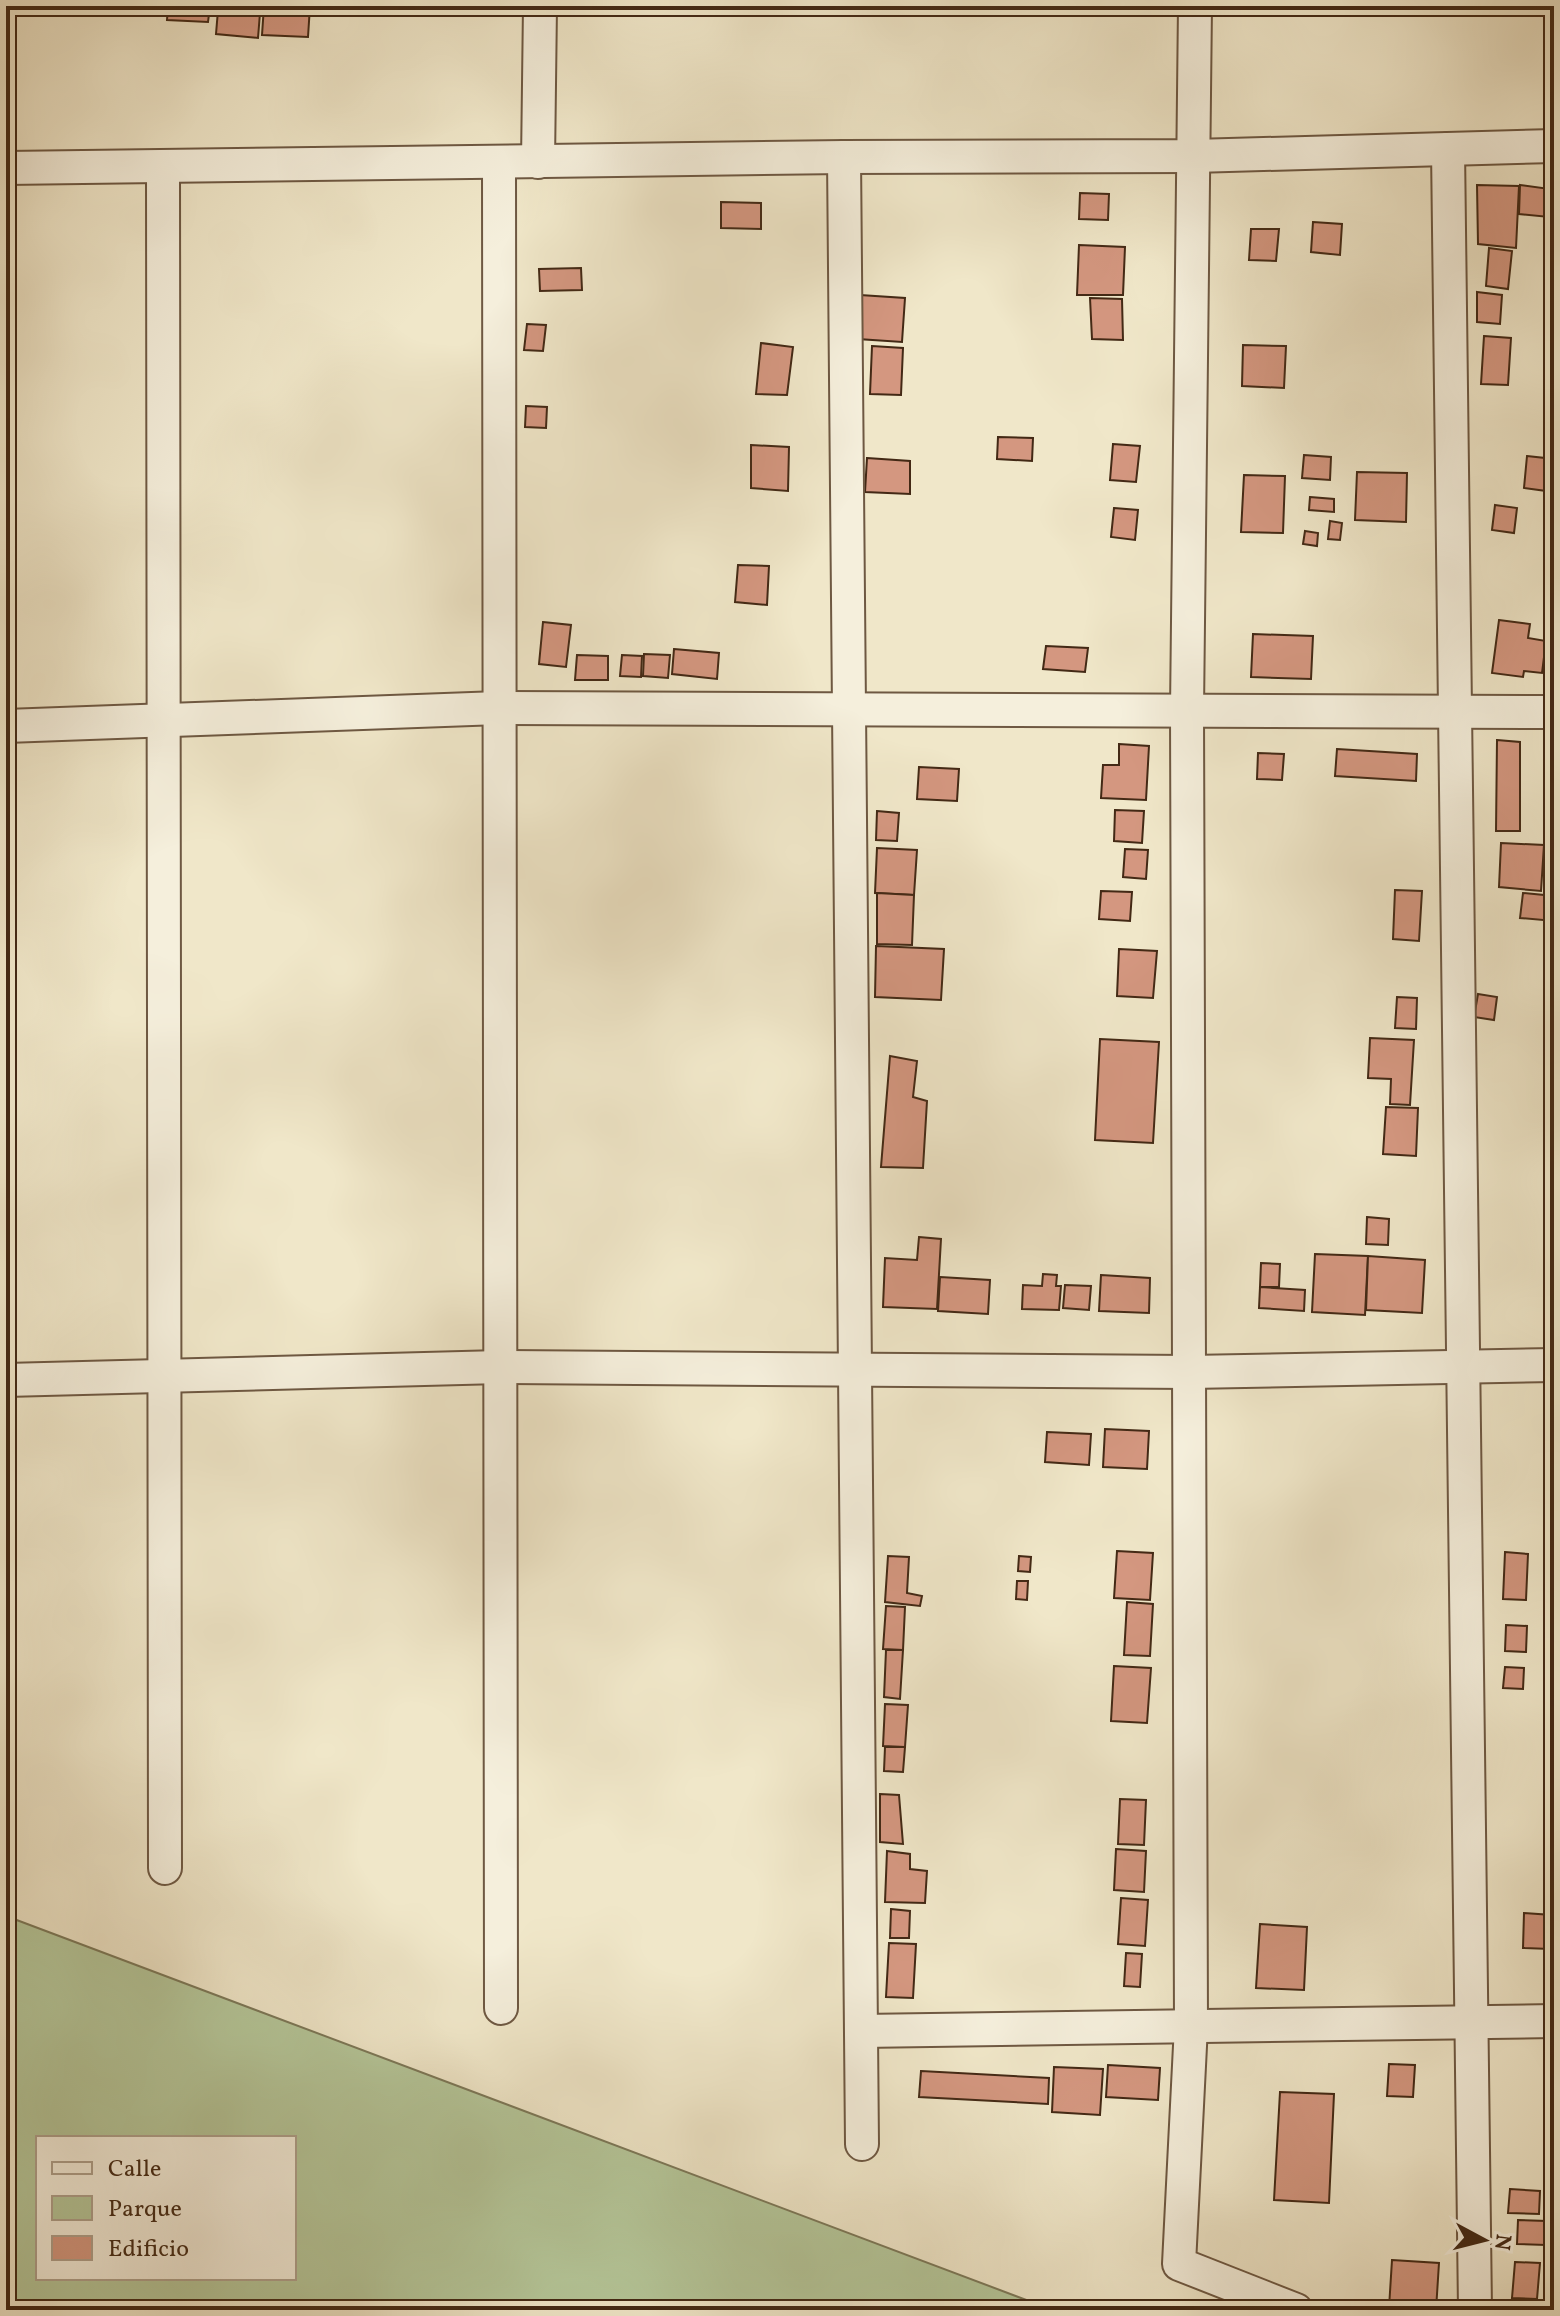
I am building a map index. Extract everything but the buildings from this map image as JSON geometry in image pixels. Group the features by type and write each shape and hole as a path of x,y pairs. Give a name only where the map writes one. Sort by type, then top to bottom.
{"street":[{"path":"538,162 540,6"},
{"path":"1195,6 1187,710 1191,2026 1179,2264 1296,2310"},
{"path":"6,168 844,157 1194,156 1554,146"},
{"path":"1448,149 1475,2310"},
{"path":"844,157 862,2144"},
{"path":"499,163 501,2008"},
{"path":"163,167 165,1868"},
{"path":"6,726 499,708 1554,712"},
{"path":"6,1380 500,1367 1190,1372 1554,1365"},
{"path":"861,2031 1554,2021"}],"green space":[{"path":"6,1916 1053,2310 6,2310"}]}
